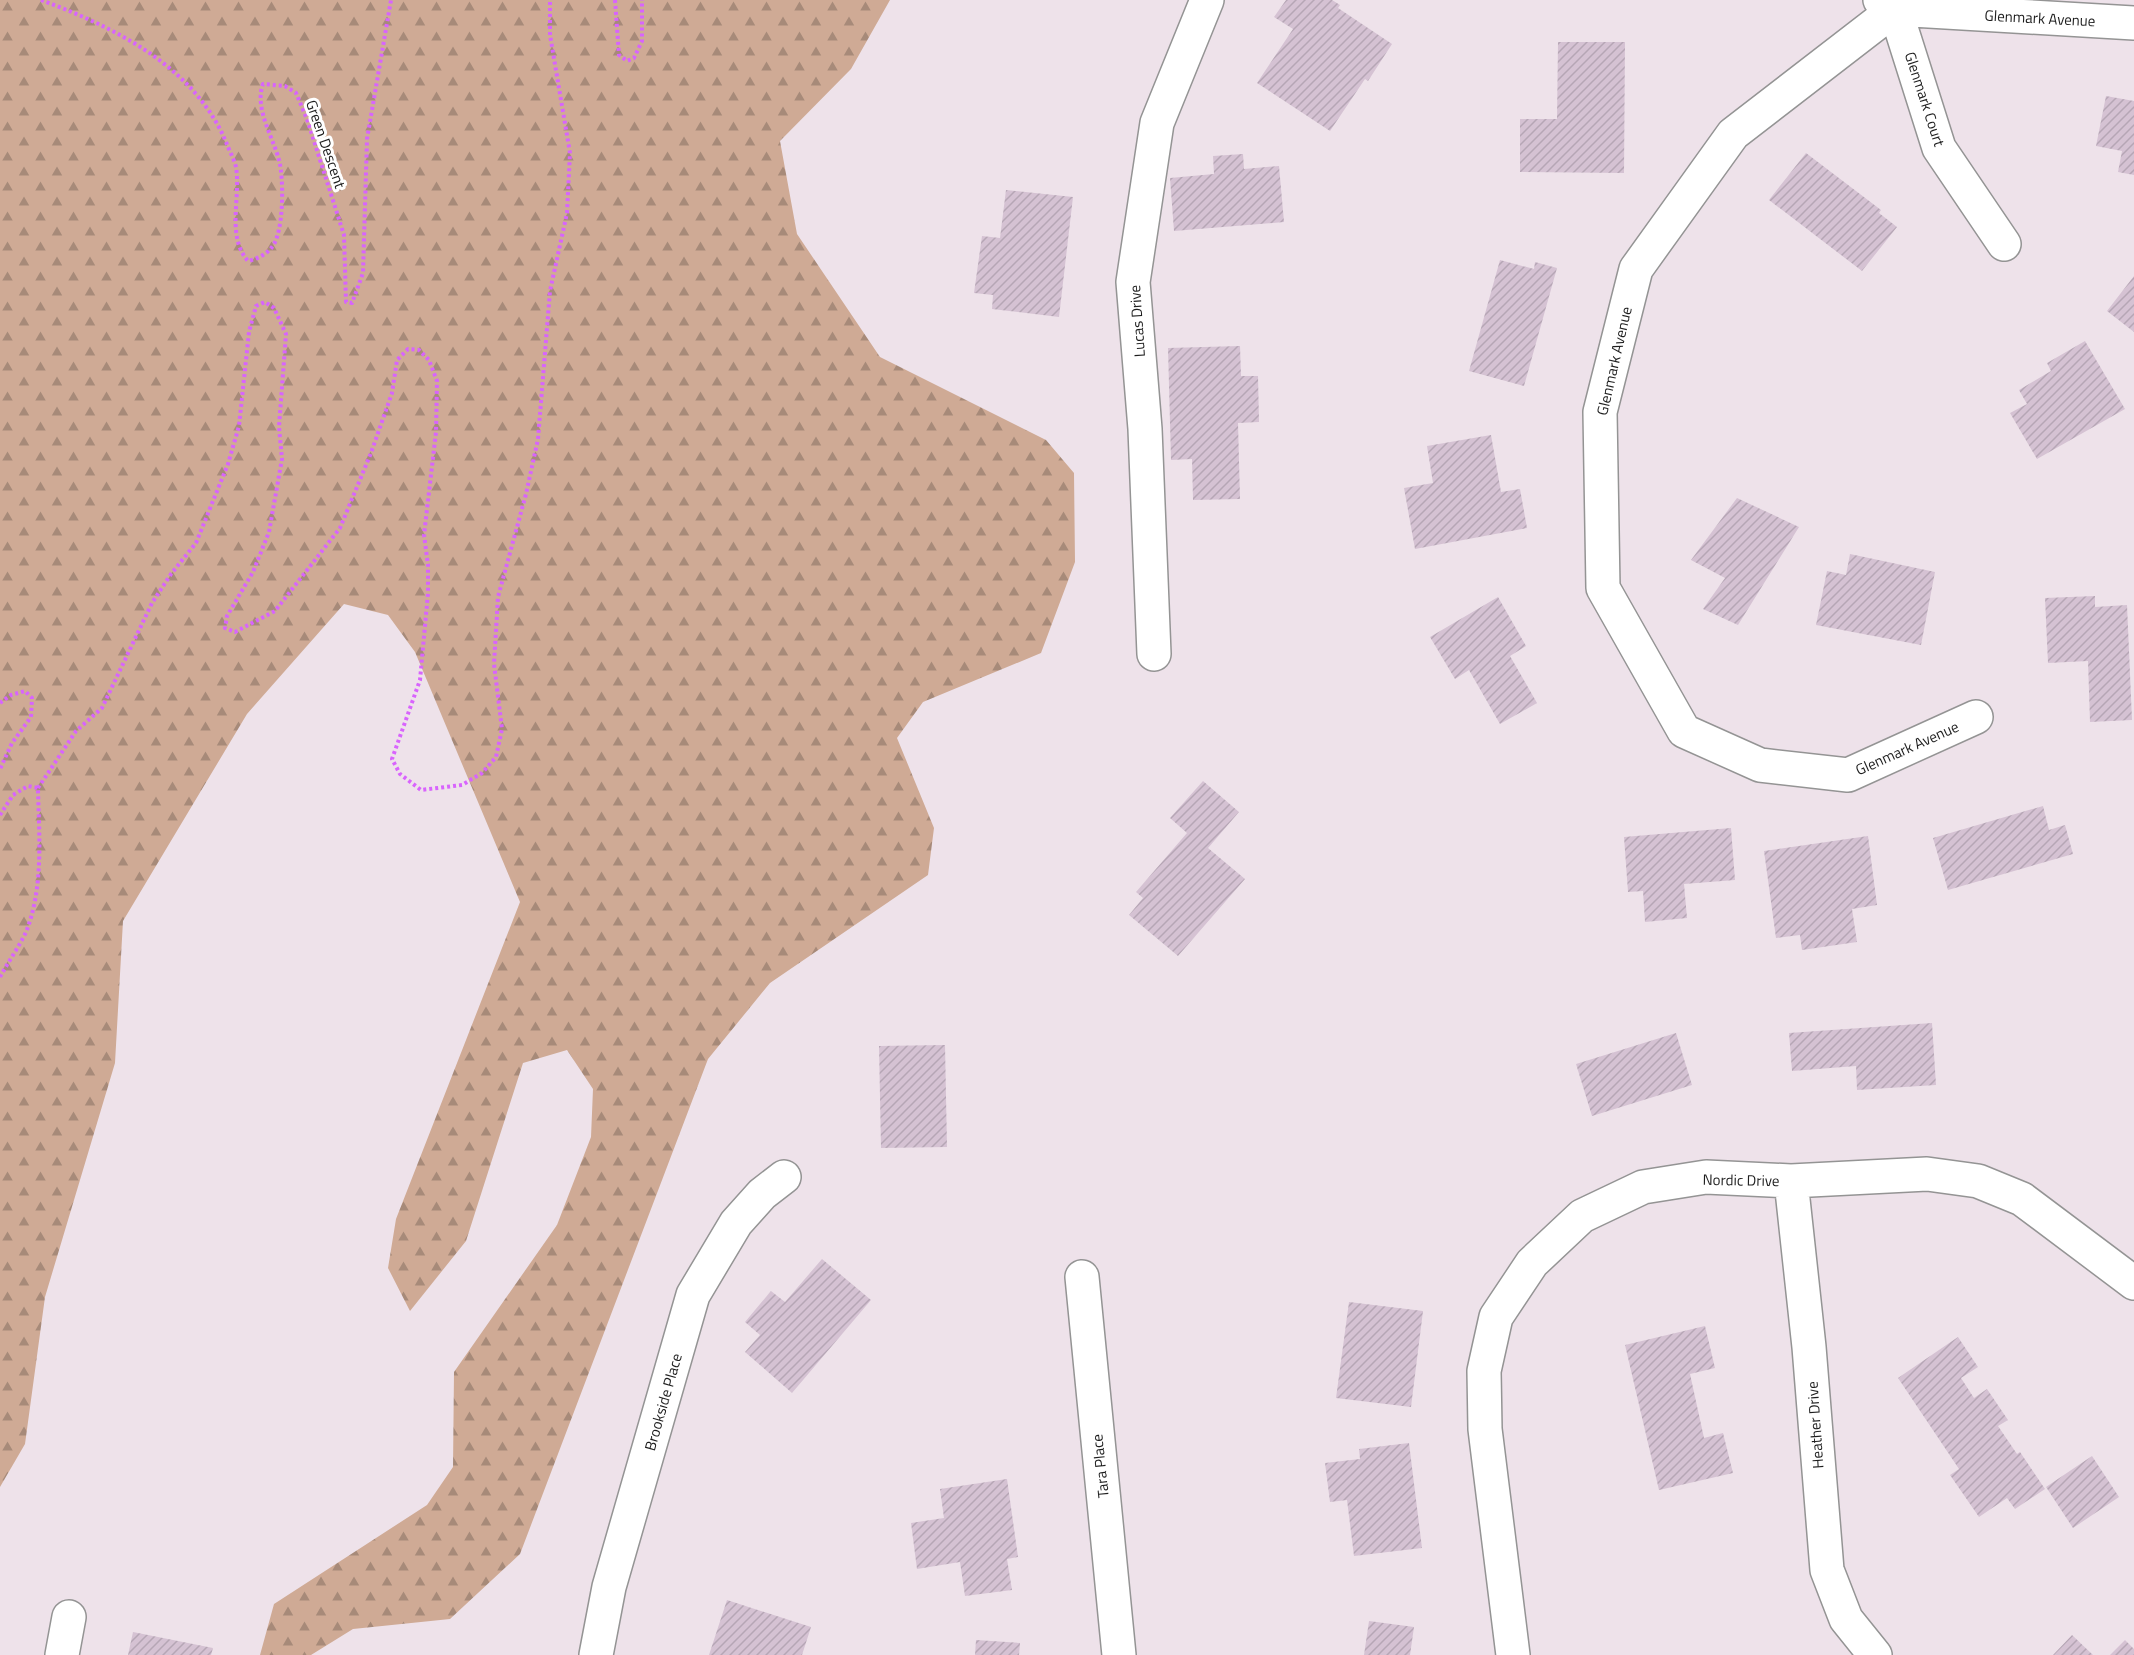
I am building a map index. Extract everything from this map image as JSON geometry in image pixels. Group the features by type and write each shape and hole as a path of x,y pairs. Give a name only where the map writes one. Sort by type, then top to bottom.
{"street":[{"name":"Lucas Drive","path":"1154,654 1145,429 1133,282 1157,123 1207,0"},
{"name":"Glenmark Avenue","path":"1976,717 1848,775 1760,765 1684,731 1603,588 1599,412 1636,269 1733,134 1887,4 2134,23"},
{"name":"Glenmark Court","path":"1887,4 1940,148 2004,244"},
{"name":"Nordic Drive","path":"1514,1655 1485,1429 1484,1371 1496,1317 1532,1263 1582,1216 1643,1187 1706,1177 1791,1181 1927,1174 1978,1181 2022,1199 2134,1283"},
{"name":"Brookside Place","path":"596,1655 609,1587 693,1296 736,1223 762,1194 784,1177"},
{"name":"Heather Drive","path":"1791,1181 1809,1347 1827,1570 1846,1619 1875,1655"},
{"name":"Tara Place","path":"1082,1276 1119,1655"},
{"path":"62,1655 69,1617"}],"path":[{"name":"Green Descent","path":"41,0 74,12 148,51 180,77 205,104 221,131 236,166 238,199 235,223 239,244 248,261 256,259 272,248 278,236 282,205 280,163 261,104 260,93 263,84 273,83 285,86 296,93 307,119 344,235 346,302 352,303 363,273 367,139 391,0"},
{"path":"0,977 26,932 35,888 39,856 38,788 76,730 102,708 152,603 171,574 196,543 228,465 239,426 249,332 256,306 265,302 274,308 286,334 279,427 282,459 269,532 253,572 239,591 227,616 225,628 236,632 275,611 340,528 392,393 397,360 408,349 419,350 429,360 436,381 436,432 424,535 428,593 420,681 392,759 400,774 421,790 462,786 482,773 496,757 502,729 494,664 498,597 538,440 550,291 567,213 570,153 552,45 550,0"},
{"path":"615,0 619,55 627,61 634,58 642,41 642,0"},
{"path":"0,703 11,695 25,691 33,698 31,717 12,743 0,769"},
{"path":"0,815 13,795 28,786 38,788"}],"green space":[{"path":"0,0 890,0 851,69 780,141 797,234 880,357 1046,440 1074,473 1075,562 1041,653 923,702 897,738 934,828 928,875 770,983 708,1059 520,1554 450,1619 353,1629 311,1655 260,1655 274,1604 427,1505 453,1467 454,1372 557,1225 591,1137 593,1089 567,1050 523,1063 466,1241 410,1311 388,1268 396,1219 520,902 415,652 388,615 344,604 247,714 123,921 115,1063 45,1297 25,1444 0,1487"}],"building":[{"path":"1286,0 1332,0 1340,5 1338,8 1392,44 1368,81 1365,79 1330,131 1257,83 1293,29 1274,17"},
{"path":"1558,42 1625,42 1624,173 1520,172 1520,119 1557,119"},
{"path":"2106,96 2134,101 2134,175 2118,172 2122,151 2096,146"},
{"path":"1806,153 1881,210 1879,213 1897,227 1862,271 1769,200"},
{"path":"1243,154 1244,169 1279,166 1284,222 1174,231 1170,178 1214,174 1213,156"},
{"path":"1006,190 1073,197 1059,317 992,309 993,295 974,293 982,236 1000,238"},
{"path":"1500,260 1534,269 1535,262 1557,268 1524,386 1469,371"},
{"path":"2134,276 2134,332 2107,311"},
{"path":"2085,341 2125,409 2037,459 2010,413 2027,404 2019,390 2051,371 2047,363"},
{"path":"1240,346 1241,376 1258,376 1259,422 1238,423 1240,499 1193,500 1192,459 1171,460 1168,348"},
{"path":"1491,435 1501,492 1520,489 1527,528 1415,549 1404,488 1433,483 1427,446"},
{"path":"1737,498 1799,527 1738,625 1703,609 1725,578 1691,560"},
{"path":"1850,554 1935,572 1921,645 1816,625 1827,571 1846,575"},
{"path":"2095,596 2095,607 2127,605 2132,720 2090,722 2088,661 2048,663 2045,598"},
{"path":"1498,597 1526,646 1510,656 1537,703 1500,724 1469,670 1455,679 1430,637"},
{"path":"1203,781 1239,812 1208,848 1245,879 1178,956 1129,915 1143,898 1136,892 1187,833 1170,818"},
{"path":"2043,806 2049,830 2065,825 2073,854 1948,890 1933,838"},
{"path":"1731,828 1735,880 1684,884 1687,918 1645,922 1643,891 1628,892 1624,837"},
{"path":"1868,836 1877,905 1852,909 1857,942 1802,950 1800,935 1776,938 1764,851"},
{"path":"1932,1023 1936,1085 1857,1090 1856,1066 1792,1071 1789,1033"},
{"path":"1676,1033 1692,1085 1592,1116 1576,1064"},
{"path":"945,1045 947,1147 881,1148 879,1046"},
{"path":"822,1259 871,1300 792,1393 745,1352 760,1335 745,1322 771,1291 785,1302"},
{"path":"1349,1302 1423,1311 1411,1407 1336,1398"},
{"path":"1705,1326 1715,1368 1690,1374 1704,1438 1723,1433 1733,1473 1659,1490 1625,1345"},
{"path":"1958,1337 1978,1367 1961,1378 1974,1398 1987,1389 2008,1420 1998,1426 2017,1454 2020,1452 2045,1489 2015,1509 2007,1498 1979,1517 1950,1475 1959,1469 1898,1378"},
{"path":"1409,1443 1422,1548 1354,1556 1347,1500 1330,1502 1325,1463 1360,1459 1359,1449"},
{"path":"2092,1456 2119,1497 2073,1528 2046,1487"},
{"path":"1007,1479 1018,1557 1007,1559 1012,1590 965,1596 960,1562 917,1569 911,1523 944,1518 940,1489"},
{"path":"727,1600 811,1627 802,1655 709,1655"},
{"path":"1369,1621 1414,1627 1410,1655 1364,1655"},
{"path":"133,1632 213,1648 211,1655 128,1655"},
{"path":"2072,1635 2093,1655 2053,1655"},
{"path":"976,1640 1020,1643 1019,1655 975,1655"},
{"path":"2125,1640 2134,1649 2134,1655 2110,1655"}]}
